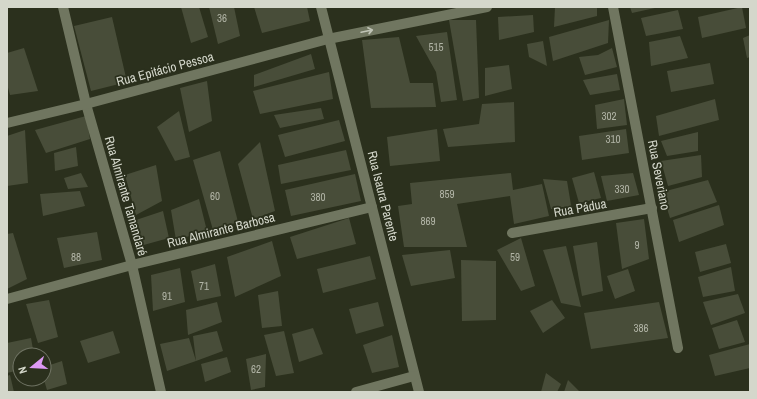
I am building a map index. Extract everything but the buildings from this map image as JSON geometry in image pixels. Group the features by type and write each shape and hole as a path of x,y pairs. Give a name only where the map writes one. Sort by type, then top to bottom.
{"street":[{"name":"Rua Almirante Tamandaré","path":"63,7 86,104 132,265 161,392"},
{"name":"Rua Isaura Parente","path":"321,7 419,392"},
{"name":"Rua Epitácio Pessoa","path":"7,123 86,104 328,39 487,7"},
{"name":"Rua Severiano","path":"613,7 678,348"},
{"name":"Rua Almirante Barbosa","path":"7,299 132,265 372,207"},
{"name":"Rua Pádua","path":"512,234 652,208"},
{"path":"356,392 414,376"}]}
